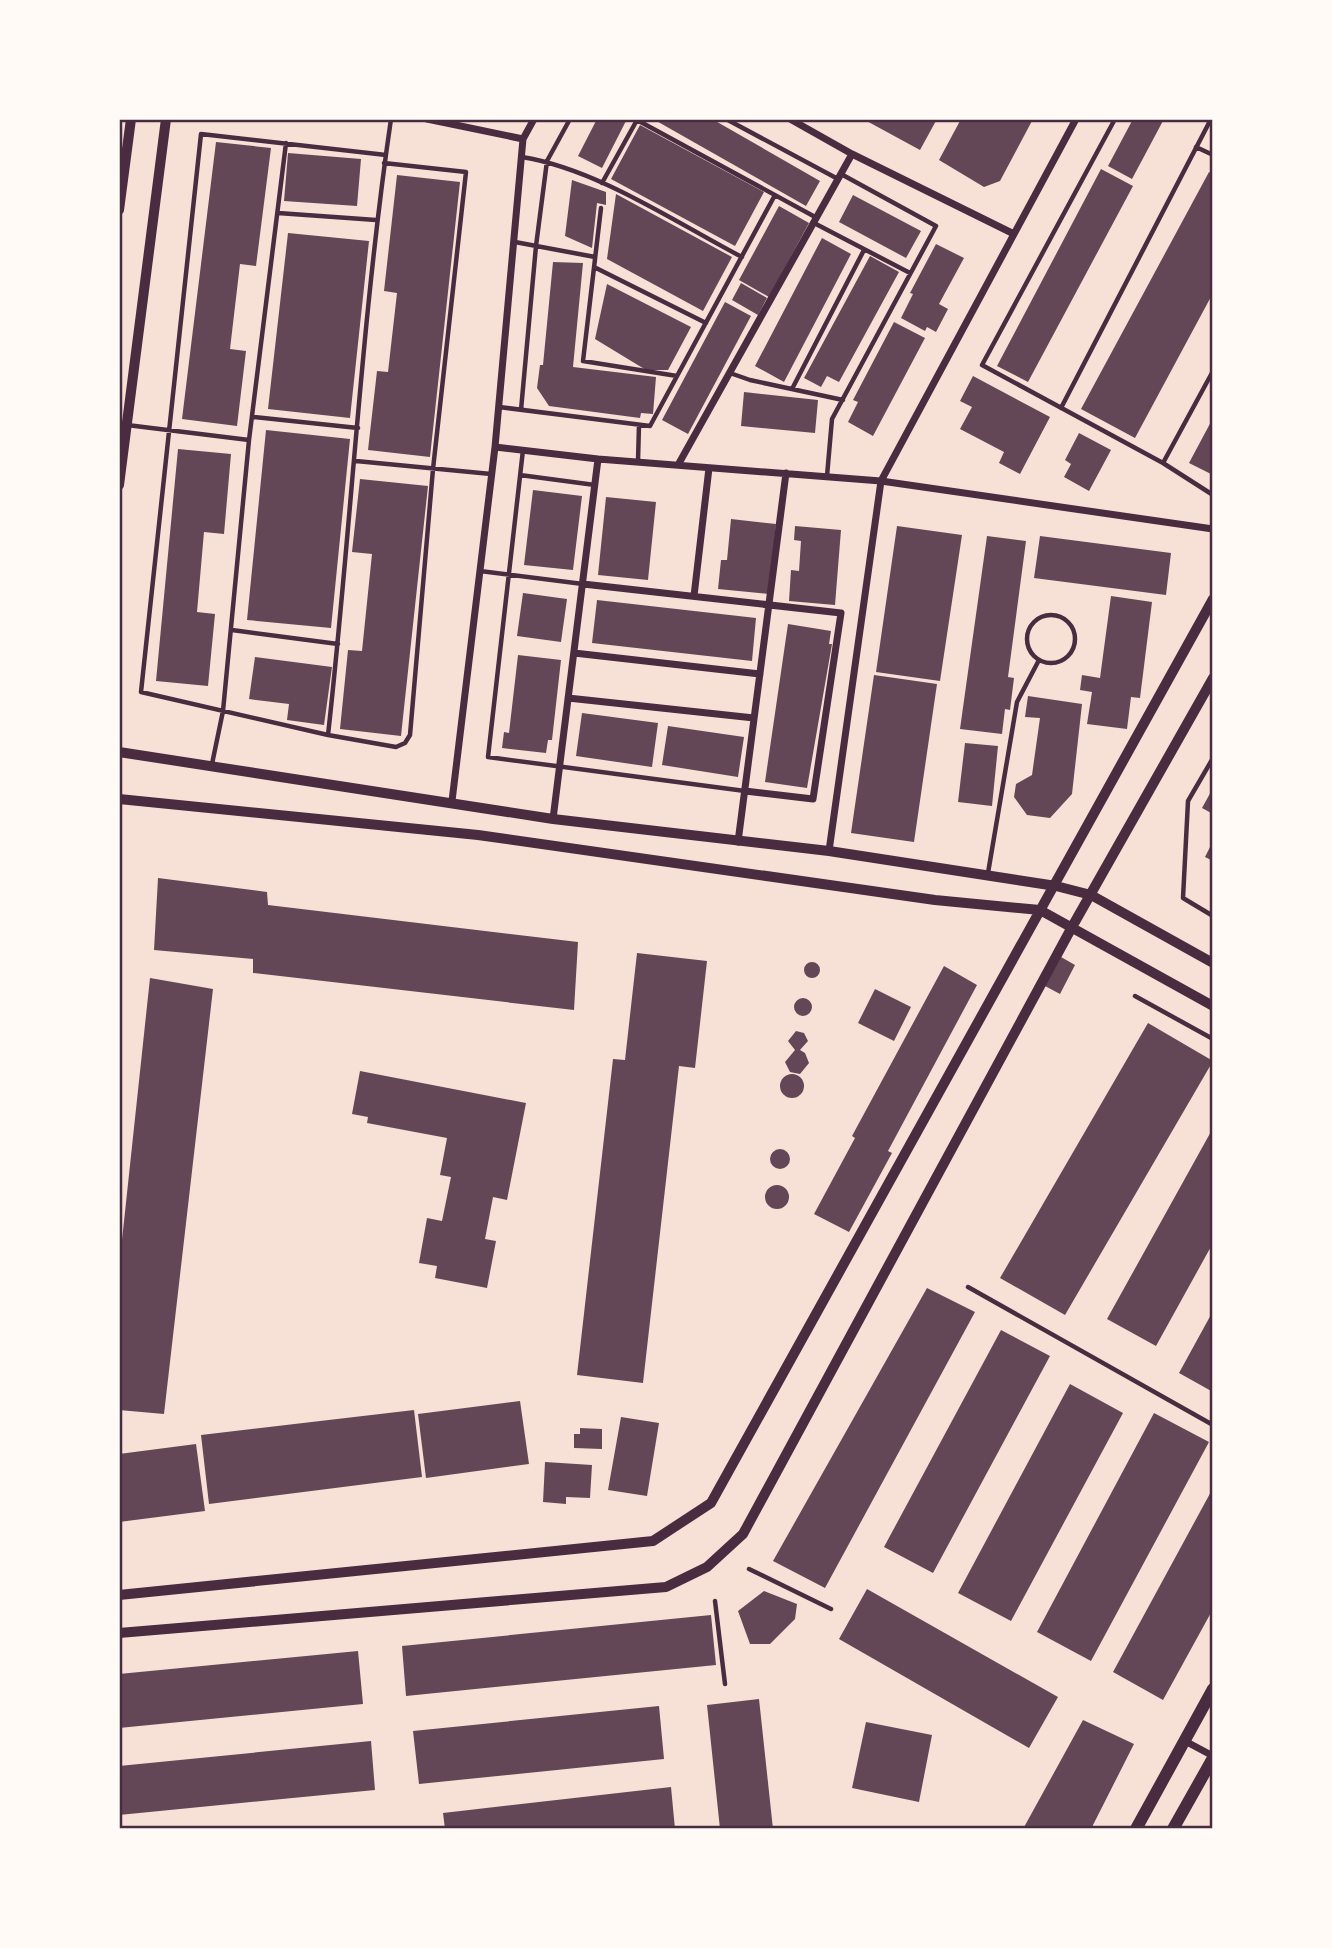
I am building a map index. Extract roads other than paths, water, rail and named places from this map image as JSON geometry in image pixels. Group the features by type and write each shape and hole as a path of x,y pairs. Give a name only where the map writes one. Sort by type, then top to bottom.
{"main road":[{"path":"1136,1829 1213,1689"},
{"path":"1173,1829 1213,1757"}],"street":[{"path":"119,210 131,119"},
{"path":"119,485 166,119"},
{"path":"427,119 523,139"},
{"path":"452,801 495,447 523,139 534,119"},
{"path":"792,119 852,155 1014,234"},
{"path":"830,851 881,481 1076,119"},
{"path":"678,465 852,155"},
{"path":"495,447 598,459 881,481 1213,529"},
{"path":"553,819 598,459"},
{"path":"694,596 709,468"},
{"path":"738,843 786,473"},
{"path":"583,584 841,612 813,799 745,790"},
{"path":"119,1595 653,1541 711,1503 1213,599"},
{"path":"574,653 760,674"},
{"path":"119,1633 666,1587 706,1567 743,1534 1072,927 1213,677"},
{"path":"568,698 754,718"},
{"path":"119,752 452,801 553,819 738,843 830,851 988,873 1056,886 1091,895 1213,963"},
{"path":"119,800 478,835 934,900 1040,910 1213,1006"},
{"path":"1185,1741 1213,1757"}],"lane":[{"path":"328,735 356,461 376,220 391,119"},
{"path":"521,410 536,246 547,161 570,119"},
{"path":"726,119 936,226 832,419 827,477"},
{"path":"1115,119 982,365 1163,463 1213,495"},
{"path":"1061,408 1211,119"},
{"path":"602,183 637,120 775,195 864,250 910,273"},
{"path":"384,163 466,172 433,469 408,740 396,747 328,735 141,692 201,134 386,155"},
{"path":"212,765 232,630 249,440 254,417 286,143"},
{"path":"1196,147 1213,155"},
{"path":"522,157 547,161 602,183 742,257"},
{"path":"499,407 650,426 775,195"},
{"path":"601,208 583,361 677,376"},
{"path":"278,213 376,220"},
{"path":"515,242 595,257"},
{"path":"792,389 864,250"},
{"path":"594,267 706,323"},
{"path":"1163,463 1213,371"},
{"path":"730,373 843,400"},
{"path":"254,417 358,428"},
{"path":"127,425 249,440"},
{"path":"638,462 639,425"},
{"path":"523,450 488,757 745,790"},
{"path":"356,461 491,474"},
{"path":"520,475 595,485"},
{"path":"480,570 583,584"},
{"path":"1060,616 1074,631 1070,652 1053,663 1039,660 1027,645 1030,627 1040,617 1060,616"},
{"path":"232,630 338,644"},
{"path":"988,873 1017,702 1039,660"},
{"path":"1213,758 1188,801 1183,898 1213,916"},
{"path":"1135,996 1213,1039"},
{"path":"968,1287 1213,1425"},
{"path":"749,1569 831,1609"},
{"path":"715,1601 725,1684"}]}
